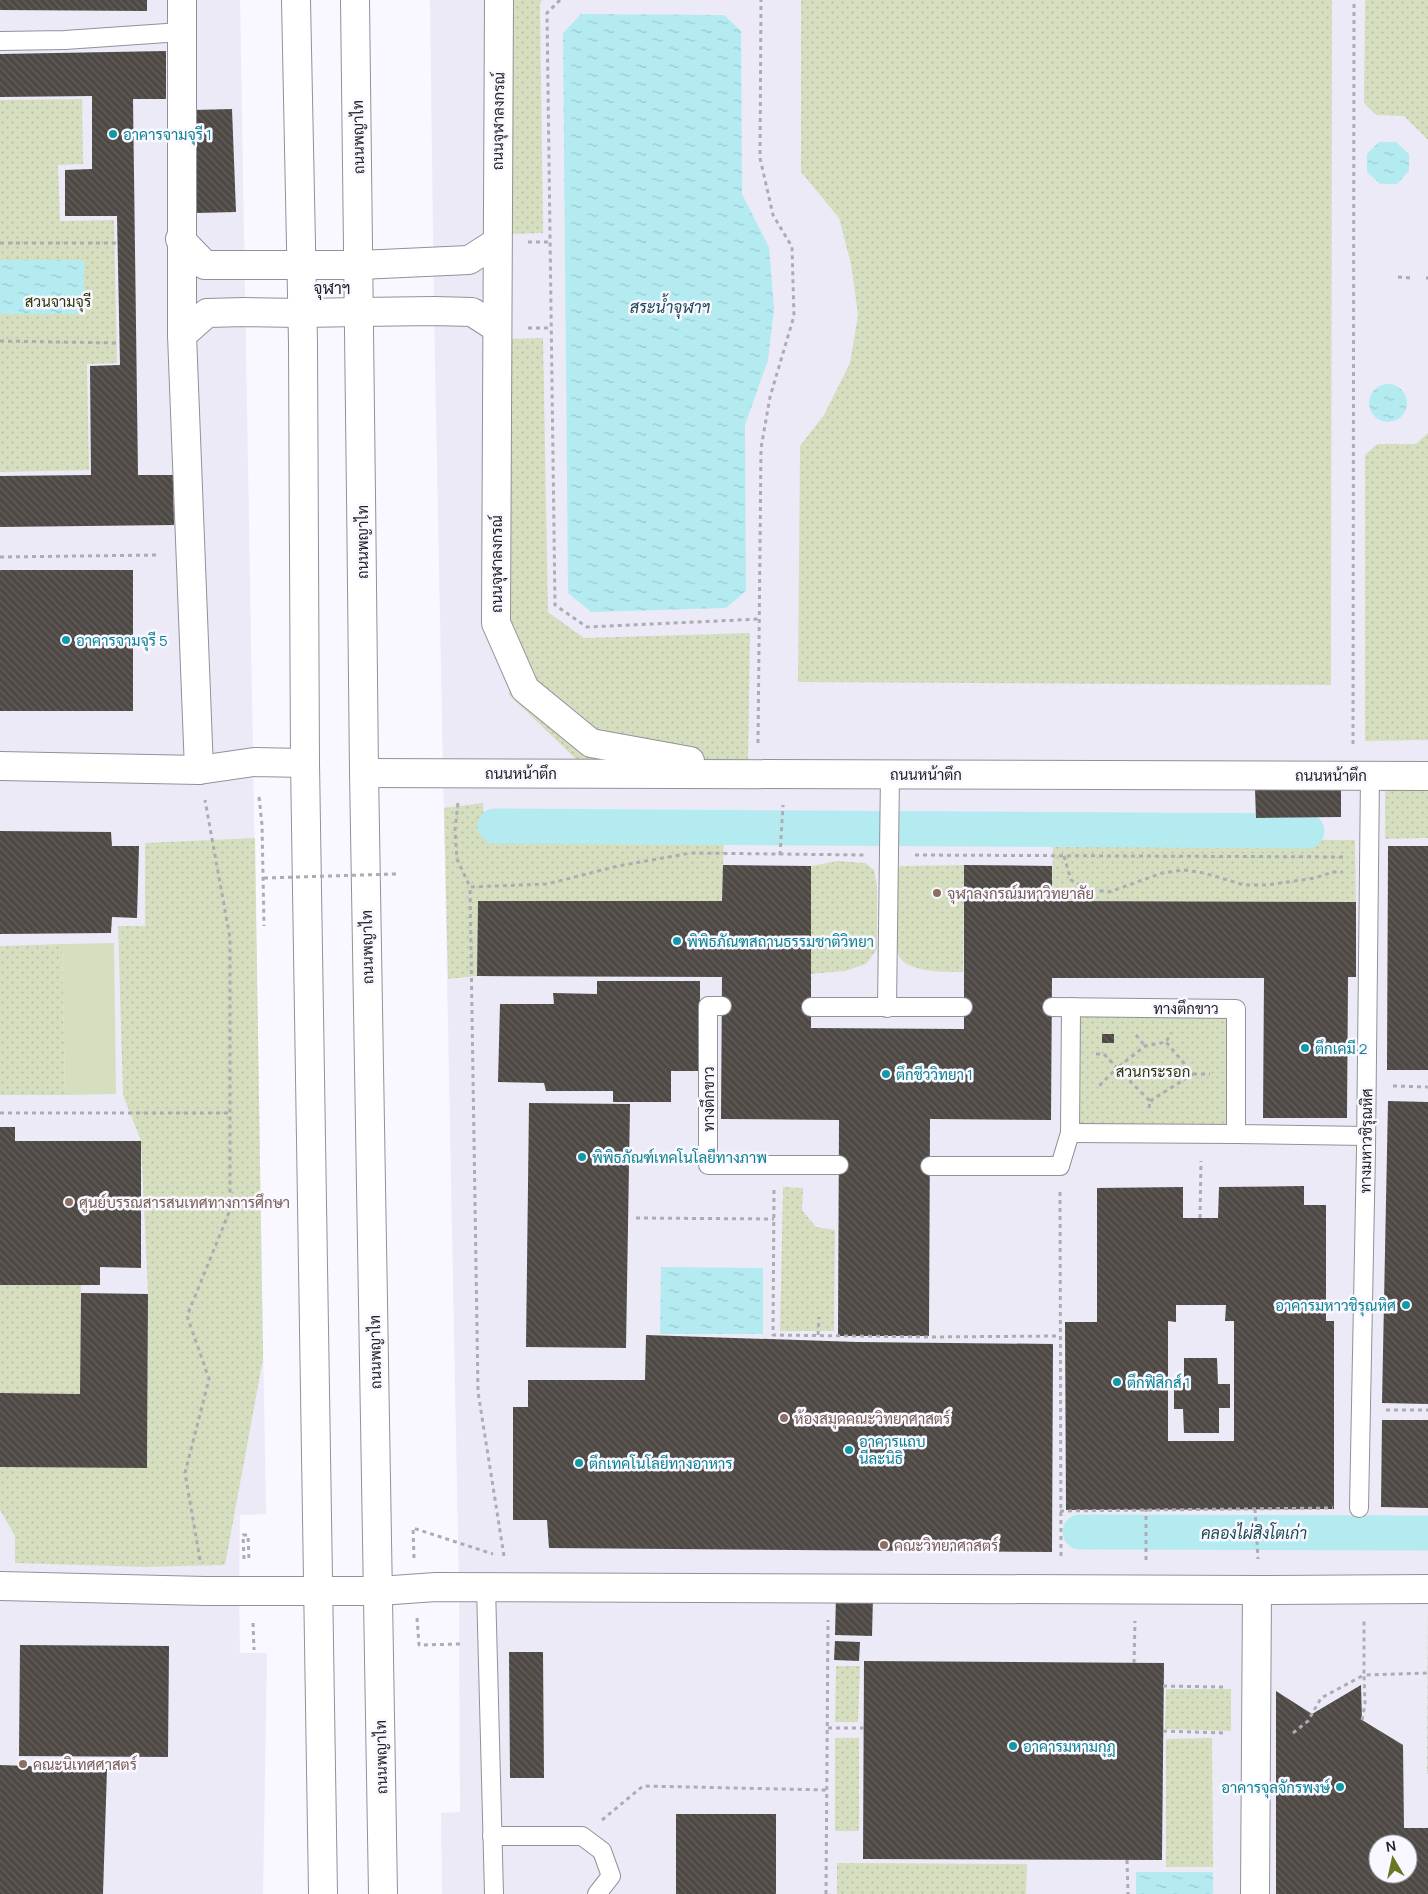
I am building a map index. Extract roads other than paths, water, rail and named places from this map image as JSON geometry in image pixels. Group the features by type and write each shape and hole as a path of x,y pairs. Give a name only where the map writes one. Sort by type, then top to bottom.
{"street":[{"path":"182,0 180,239 182,335 199,770"},
{"path":"296,0 302,313 306,763 323,1894"},
{"name":"ถนนพญาไท","path":"356,0 364,773 379,1591 382,1894"},
{"name":"ถนนจุฬาลงกรณ์","path":"500,0 496,623 525,690 592,743 758,774"},
{"path":"180,239 205,265 300,266 469,260 497,242"},
{"path":"182,335 207,313 245,312 472,312 498,328"},
{"path":"0,766 199,770 254,762 306,763"},
{"name":"ถนนหน้าตึก","path":"364,773 1428,776"},
{"path":"0,1586 204,1591 379,1591 418,1588 1428,1589"},
{"path":"1255,1894 1257,1590"}],"lane":[{"path":"0,41 65,40 182,32"},
{"path":"887,1008 890,774"},
{"name":"ทางมหาวชิรุณหิศ","path":"1359,1508 1369,880 1362,775"},
{"name":"ทางตึกขาว","path":"722,1006 708,1006 708,1165 839,1165"},
{"path":"810,1007 964,1007"},
{"name":"ทางตึกขาว","path":"1052,1007 1236,1008 1236,1134"},
{"path":"930,1166 1060,1166 1070,1134 1071,1007"},
{"path":"1070,1134 1366,1136"},
{"path":"486,1588 494,1894"},
{"path":"492,1836 582,1836 602,1851 611,1876 597,1894"}],"water":[{"name":"สระน้ำจุฬาฯ","path":"581,14 724,15 741,31 742,194 769,247 774,308 768,360 745,425 746,591 726,608 591,612 568,593 563,33"},
{"path":"1379,142 1396,142 1409,154 1409,171 1397,184 1380,184 1367,172 1367,154"},
{"path":"0,260 84,260 84,314 0,314"},
{"path":"1388,384 1402,389 1407,403 1402,417 1388,422 1374,417 1369,403 1374,389"},
{"path":"661,1267 763,1268 763,1334 660,1334"},
{"path":"1136,1872 1213,1872 1213,1894 1136,1894"}],"waterway":[{"path":"495,826 1307,831"},
{"name":"คลองไผ่สิงโตเก่า","path":"1080,1532 1428,1533"}],"place":[{"name":"อาคารจามจุรี 1","path":"113,134"},
{"name":"อาคารจามจุรี 5","path":"66,640"},
{"name":"จุฬาลงกรณ์มหาวิทยาลัย","path":"937,893"},
{"name":"พิพิธภัณฑสถานธรรมชาติวิทยา","path":"677,941"},
{"name":"ตึกเคมี 2","path":"1305,1048"},
{"name":"ตึกชีววิทยา 1","path":"886,1074"},
{"name":"พิพิธภัณฑ์เทคโนโลยีทางภาพ","path":"582,1157"},
{"name":"ศูนย์บรรณสารสนเทศทางการศึกษา","path":"69,1202"},
{"name":"อาคารมหาวชิรุณหิศ","path":"1406,1305"},
{"name":"ตึกฟิสิกส์ 1","path":"1117,1382"},
{"name":"ห้องสมุดคณะวิทยาศาสตร์","path":"784,1418"},
{"name":"อาคารแถบ นีละนิธิ","path":"849,1450"},
{"name":"ตึกเทคโนโลยีทางอาหาร","path":"579,1463"},
{"name":"คณะวิทยาศาสตร์","path":"884,1545"},
{"name":"อาคารมหามกุฎ","path":"1013,1746"},
{"name":"คณะนิเทศศาสตร์","path":"23,1764"},
{"name":"อาคารจุลจักรพงษ์","path":"1340,1787"}],"district":[{"name":"จุฬาฯ","path":"332,288"}],"park label":[{"name":"สวนจามจุรี","path":"58,301"},
{"name":"สวนกระรอก","path":"1153,1071"}]}
